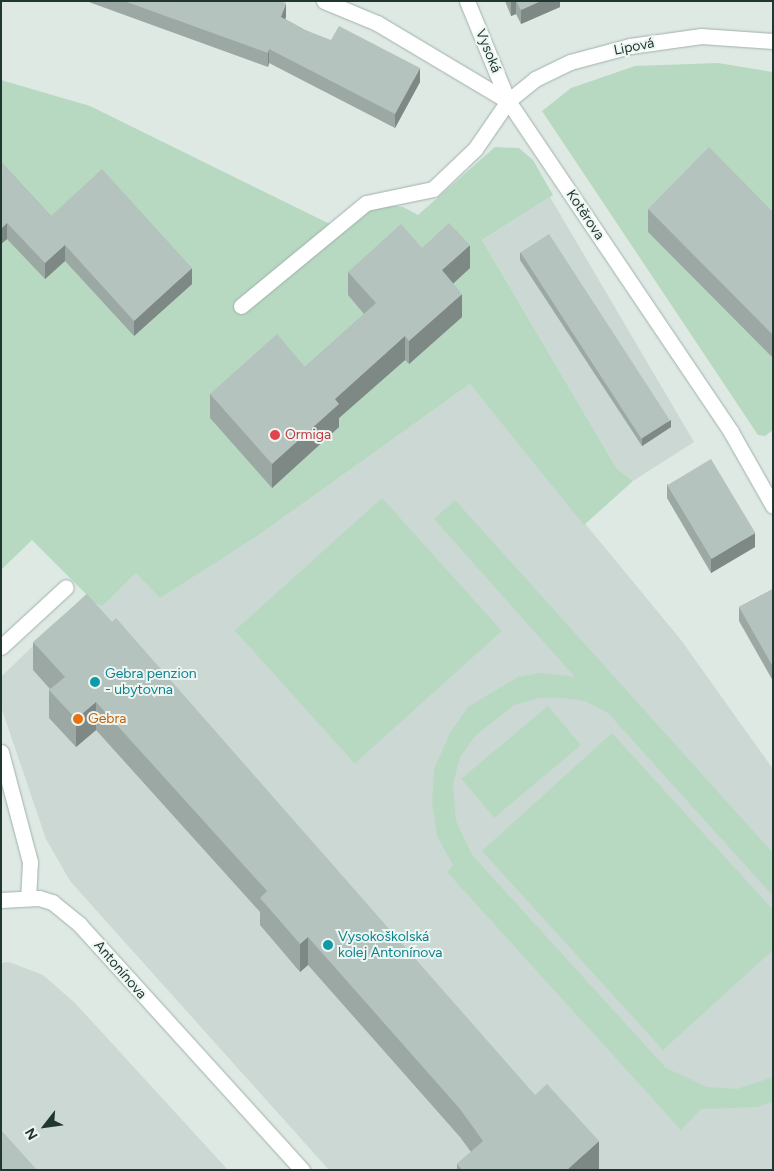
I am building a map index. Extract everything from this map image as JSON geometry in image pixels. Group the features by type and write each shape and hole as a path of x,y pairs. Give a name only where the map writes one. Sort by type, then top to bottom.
{"street":[{"name":"Kotěrova","path":"324,1 377,23 508,101 731,432 773,506"},
{"name":"Vysoká","path":"468,1 508,101"},
{"name":"Lipová","path":"241,306 366,203 434,189 475,149 508,101 535,79 570,62 630,46 701,36 773,41"},
{"path":"1,647 66,587"},
{"path":"1,752 30,862 28,897"},
{"name":"Antonínova","path":"1,900 28,897 52,902 80,925 302,1170"}],"shaded area":[{"path":"550,197 694,442 633,481 617,469 482,240"},
{"path":"470,384 681,640 773,769 773,1170 329,1170 70,881 46,839 1,707 1,677 81,599 103,606 136,573 161,597 256,537"},
{"path":"9,962 43,975 75,1003 228,1170 1,1170 1,963"}],"green space":[{"path":"718,63 773,72 773,430 765,436 758,435 542,111 571,88 635,66"},
{"path":"1,80 90,106 336,227 367,202 403,207 418,215 495,147 519,148 533,160 553,195 482,240 617,469 633,481 584,525 470,384 256,537 160,598 136,573 103,606 81,599 86,594 32,540 1,570"},
{"path":"382,498 502,631 355,764 235,630"},
{"path":"455,500 773,853 773,896 608,713 585,701 539,698 514,705 475,736 460,757 453,784 456,821 472,855 666,1068 707,1087 737,1089 773,1077 773,1101 758,1107 701,1109 681,1130 447,872 453,865 437,836 432,802 434,769 450,733 468,707 518,677 540,673 575,677 434,519"},
{"path":"548,706 581,745 494,818 461,779"},
{"path":"612,733 773,910 773,950 663,1050 482,851"}],"building":[{"path":"124,1 280,1 286,3 281,17 305,30 331,40 339,26 420,68 395,114 269,49 268,53"},
{"path":"516,1 541,1 521,10"},
{"path":"709,147 773,212 773,335 648,209"},
{"path":"1,162 51,216 102,169 192,268 134,321 65,245 45,263 7,223 1,229"},
{"path":"449,223 470,245 442,270 462,294 409,341 405,336 335,399 339,404 272,464 210,394 277,334 305,367 376,303 348,272 401,224 422,248"},
{"path":"549,234 670,420 641,439 520,253"},
{"path":"711,459 755,533 712,559 667,485"},
{"path":"773,589 773,667 739,607"},
{"path":"87,594 112,622 116,618 535,1095 547,1084 599,1141 567,1170 462,1170 457,1164 483,1141 460,1109 308,937 300,944 260,898 267,891 96,702 76,719 49,690 65,677 33,642"},
{"path":"1,1130 37,1170 1,1170"}],"place":[{"name":"Ormiga","path":"275,435"},
{"name":"Gebra penzion - ubytovna","path":"95,682"},
{"name":"Gebra","path":"78,719"},
{"name":"Vysokoškolská kolej Antonínova","path":"328,945"}]}
